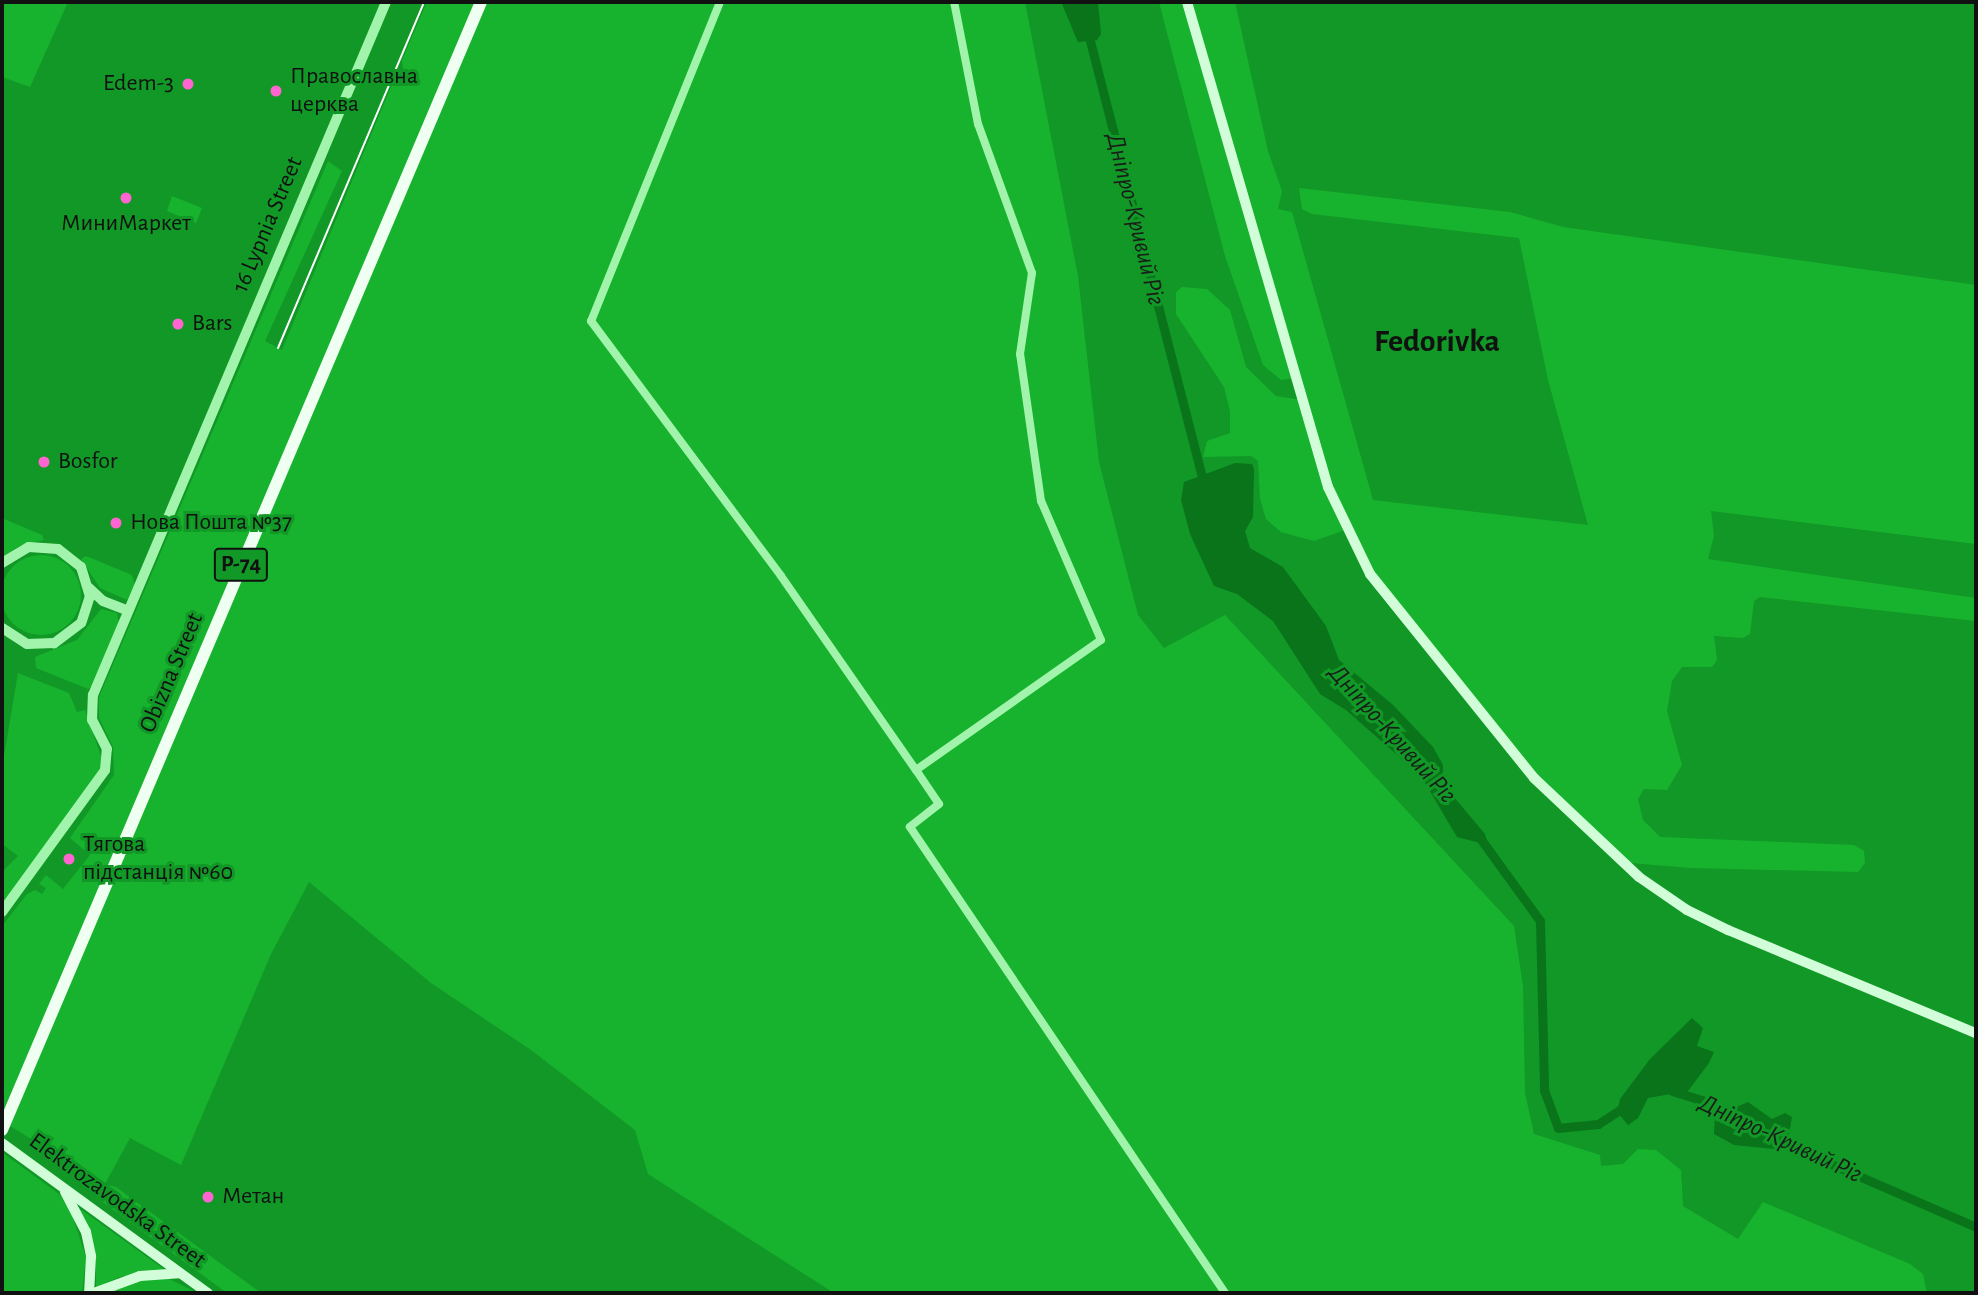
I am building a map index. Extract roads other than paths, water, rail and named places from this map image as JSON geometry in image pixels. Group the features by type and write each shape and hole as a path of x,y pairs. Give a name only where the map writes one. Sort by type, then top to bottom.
{"main road":[{"name":"Obizna Street","path":"2,1130 481,2"},
{"path":"1187,2 1328,487 1354,548 1370,574 1534,778 1639,877 1687,910 1728,930 1976,1033"},
{"name":"Elektrozavodska Street","path":"2,1143 208,1293"},
{"path":"62,1187 86,1232 91,1256 89,1293"},
{"path":"94,1293 140,1276 180,1273"}],"street":[{"name":"16 Lypnia Street","path":"2,912 105,770 107,748 90,708 127,611 386,2"},
{"path":"720,2 591,321 773,565 939,804 910,827 1225,1293"},
{"path":"916,770 1101,640 1041,501 1020,354 1032,273 978,124 954,2"},
{"path":"2,563 22,549 51,547 76,562 89,588 110,604 127,611"},
{"path":"2,628 20,642 48,645 72,634 87,611 89,588"},
{"path":"87,611 110,604"}],"water":[{"path":"1061,2 1098,2 1101,34 1097,40 1078,42"},
{"path":"1235,463 1252,464 1254,469 1253,517 1245,531 1250,548 1283,567 1326,626 1339,660 1393,705 1433,747 1443,765 1443,784 1485,834 1488,845 1457,837 1421,776 1346,710 1320,694 1273,621 1237,594 1214,586 1190,534 1181,500 1184,482"},
{"path":"1692,1018 1703,1028 1697,1046 1714,1052 1709,1063 1688,1091 1648,1098 1638,1118 1628,1125 1617,1112 1620,1099 1650,1059"},
{"path":"1748,1102 1772,1119 1785,1113 1792,1117 1786,1150 1734,1145 1714,1134 1715,1116"}],"waterway":[{"name":"Дніпро-Кривий Ріг","path":"1088,33 1204,484"},
{"name":"Дніпро-Кривий Ріг","path":"1480,838 1540,921 1544,1090 1558,1128 1598,1124 1626,1106"},
{"name":"Дніпро-Кривий Ріг","path":"1672,1091 1709,1102 1732,1118"},
{"name":"Дніпро-Кривий Ріг","path":"1776,1140 1976,1227"}],"tram line":[{"path":"278,348 424,2"}],"place":[{"name":"Edem-3","path":"188,84"},
{"name":"Православна церква","path":"276,91"},
{"name":"МиниМаркет","path":"126,198"},
{"name":"Bars","path":"178,324"},
{"name":"Bosfor","path":"44,462"},
{"name":"Нова Пошта №37","path":"116,523"},
{"name":"Тягова підстанція №60","path":"69,859"},
{"name":"Метан","path":"208,1197"}],"district":[{"name":"Fedorivka","path":"1437,341"}]}
